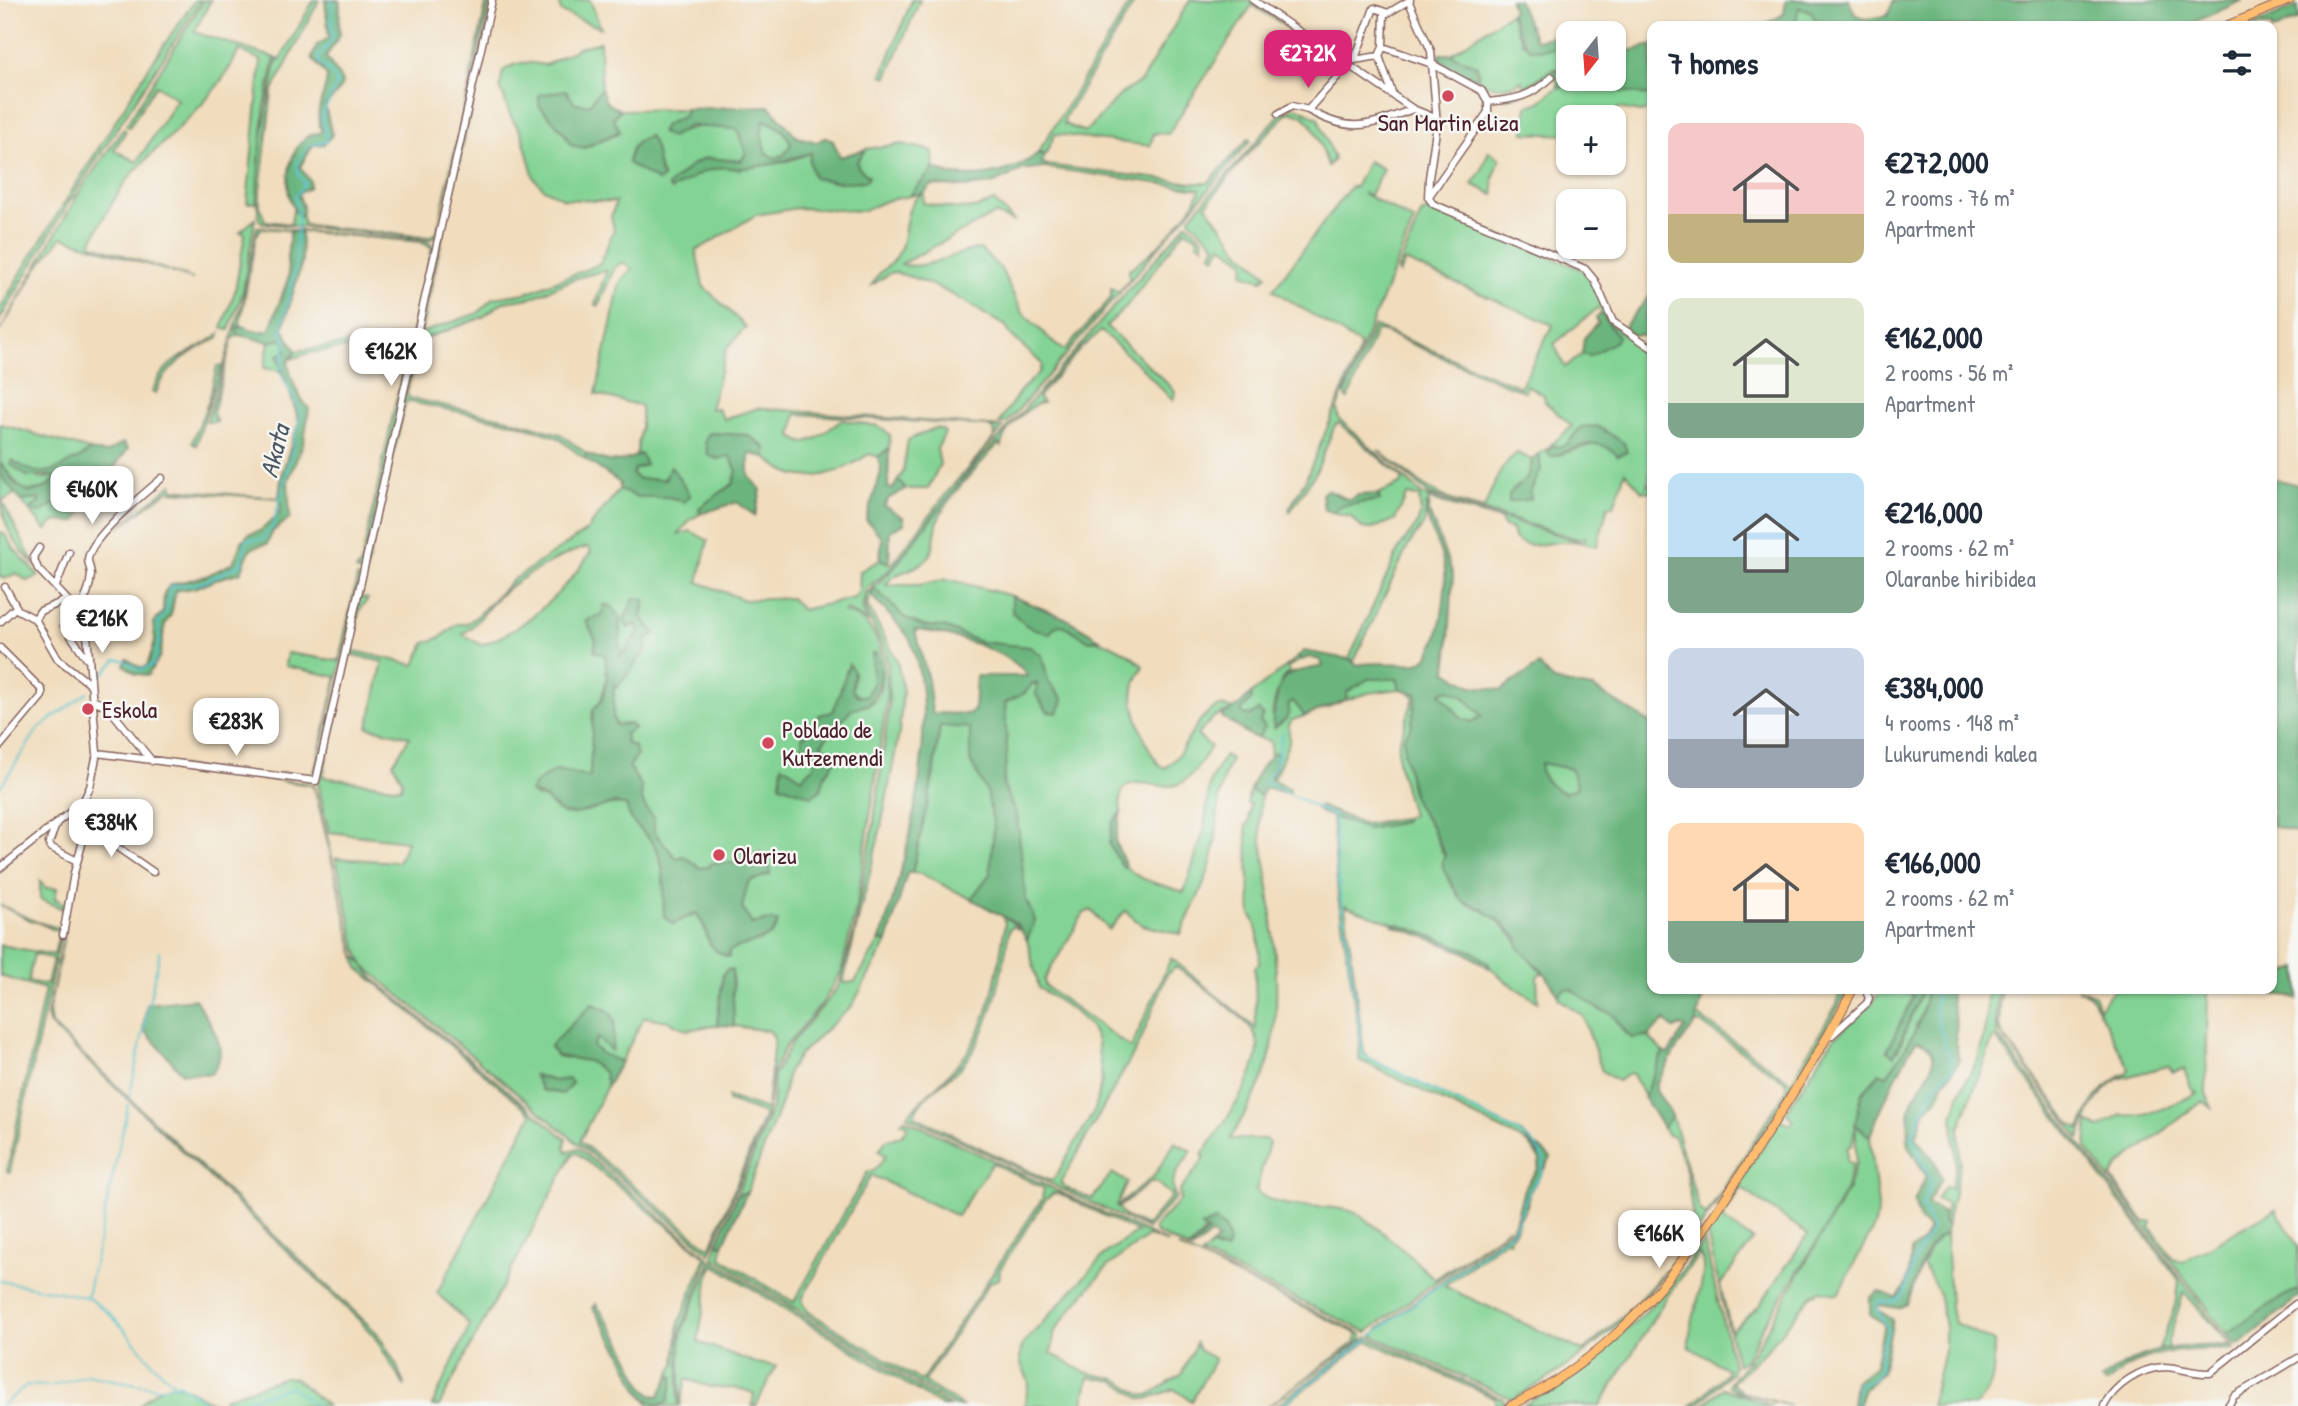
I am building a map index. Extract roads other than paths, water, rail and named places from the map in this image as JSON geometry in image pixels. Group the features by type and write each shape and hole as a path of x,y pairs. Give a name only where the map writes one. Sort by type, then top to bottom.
{"main road":[{"path":"2238,21 2290,0"},
{"path":"1510,1406 1588,1358 1618,1333 1665,1285 1693,1248 1825,1041 1849,994"}],"street":[{"path":"97,753 316,781 492,0"},
{"path":"1253,0 1350,63 1413,109 1435,118"},
{"path":"1384,13 1394,11 1410,1 1431,51 1437,124 1428,197"},
{"path":"1308,110 1350,63 1375,4 1384,13 1383,47 1379,56 1372,60 1350,63"},
{"path":"1383,47 1432,64 1482,91 1488,102 1488,112 1428,197"},
{"path":"1379,56 1393,95"},
{"path":"1488,102 1526,96 1552,77"},
{"path":"1278,114 1292,106 1340,122 1372,125 1413,109"},
{"path":"1428,197 1439,208 1457,217 1585,269 1595,281 1614,322 1647,345"},
{"path":"89,661 64,626 79,614 91,573 88,559 102,535 162,478"},
{"path":"0,868 77,809 88,795 97,753 86,634 79,614 38,569 33,557 39,548"},
{"path":"56,586 69,552"},
{"path":"5,587 16,607 34,619 58,659 91,685"},
{"path":"34,619 40,611 66,600"},
{"path":"0,622 16,607"},
{"path":"0,648 42,690 42,696 0,746"},
{"path":"93,700 108,706 152,761"},
{"path":"77,809 85,825 153,872"},
{"path":"57,824 49,842 50,847 77,861"},
{"path":"63,935 85,825"},
{"path":"1825,1041 1867,1003 1868,994"},
{"path":"2104,1406 2125,1381 2144,1371 2164,1367 2210,1373 2298,1302"},
{"path":"2228,1406 2234,1396 2298,1358"}],"waterway":[{"name":"Akata","path":"93,685 116,660 123,660 140,670 153,665 160,638 158,623 167,611 170,587 202,583 241,564 247,540 263,539 273,526 301,414 280,372 286,343 281,333 295,268 298,215 295,197 305,183 298,175 297,163 310,145 327,141 322,116 337,83 333,75 319,62 319,56 332,40 332,0"},
{"name":"Akata","path":"0,787 38,729 88,692"},
{"path":"1283,732 1276,764 1265,782 1334,816 1338,881 1363,1055 1518,1132 1535,1144 1544,1160 1541,1174 1529,1191 1514,1230 1372,1335"},
{"path":"129,1099 160,951"},
{"path":"1856,1406 1857,1384 1871,1381 1880,1371 1880,1355 1888,1330 1876,1307 1879,1301 1895,1301 1901,1297 1916,1258 1932,1228 1922,1205 1931,1182 1912,1136 1933,1088 1953,1068 1935,1012 1937,994"},
{"path":"87,1296 128,1105"},
{"path":"0,1281 86,1297 111,1316 151,1362 174,1383"},
{"path":"1280,1406 1369,1338"},
{"path":"1,1406 27,1385 52,1386 87,1375 158,1388 179,1384 211,1406"},
{"path":"223,1406 291,1387 316,1406"}],"place":[{"name":"San Martin eliza","path":"1448,96"},
{"name":"Eskola","path":"88,709"},
{"name":"Poblado de Kutzemendi","path":"768,743"},
{"name":"Olarizu","path":"719,855"}]}
